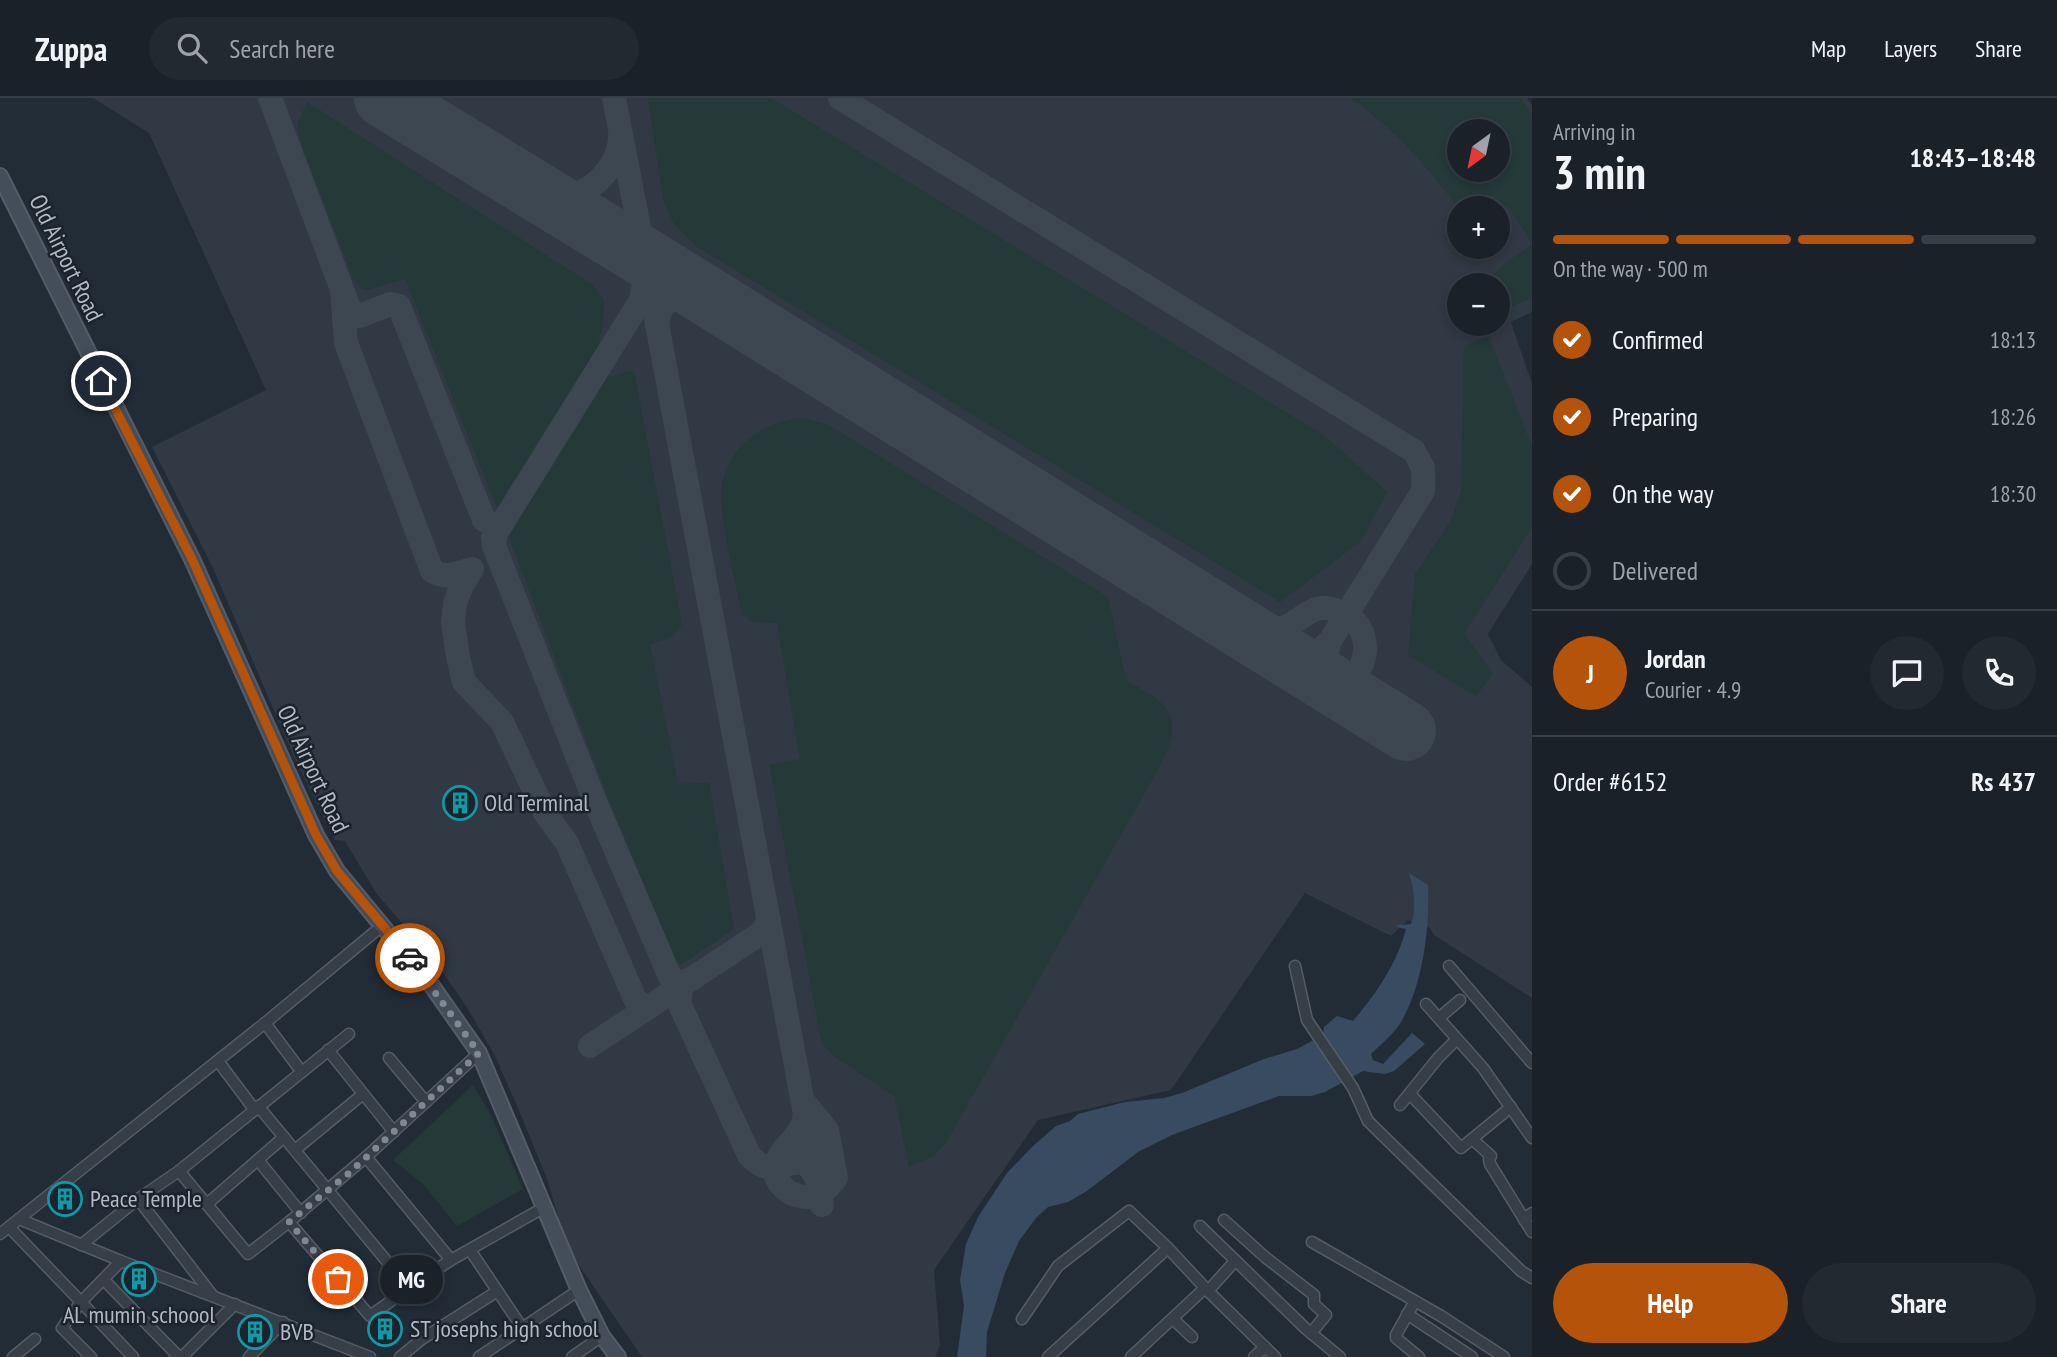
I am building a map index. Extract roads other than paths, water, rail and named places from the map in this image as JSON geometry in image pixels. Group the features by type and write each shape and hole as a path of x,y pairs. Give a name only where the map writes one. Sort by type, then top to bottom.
{"main road":[{"name":"Old Airport Road","path":"0,176 192,559 316,835 337,871 432,986 479,1053 579,1290 602,1336 618,1357"}],"street":[{"path":"0,1234 218,1061 383,925"},
{"path":"1295,966 1307,1020 1353,1088 1368,1121 1521,1272 1532,1278"},
{"path":"1450,967 1532,1063"},
{"path":"1439,1018 1461,1000"},
{"path":"1426,1004 1483,1068 1532,1138"},
{"path":"265,1023 301,1072"},
{"path":"81,1245 138,1199 179,1171 349,1034"},
{"path":"1400,1105 1457,1039"},
{"path":"328,1050 394,1132"},
{"path":"179,1171 248,1254 329,1190 479,1053"},
{"path":"390,1058 426,1102"},
{"path":"218,1061 409,1288"},
{"path":"295,1150 363,1094"},
{"path":"1410,1094 1461,1148 1511,1107"},
{"path":"206,1204 284,1137"},
{"path":"1472,1139 1491,1156 1490,1164 1528,1216 1532,1232"},
{"path":"366,1157 451,1260"},
{"path":"258,1160 301,1213"},
{"path":"138,1199 214,1296"},
{"path":"289,1222 370,1316 451,1260 543,1208"},
{"path":"1022,1319 1058,1266 1129,1211 1275,1357"},
{"path":"19,1219 364,1356"},
{"path":"1224,1220 1265,1257 1314,1295 1314,1304 1326,1315 1311,1333"},
{"path":"1200,1226 1311,1333 1340,1357"},
{"path":"9,1227 133,1357"},
{"path":"1312,1242 1415,1301 1504,1357"},
{"path":"1048,1357 1168,1248"},
{"path":"470,1250 523,1329"},
{"path":"91,1357 62,1328 81,1302 121,1261"},
{"path":"1131,1357 1236,1261"},
{"path":"104,1280 180,1357 235,1304"},
{"path":"479,1357 579,1290"},
{"path":"400,1357 422,1339 496,1292"},
{"path":"1415,1301 1396,1333 1396,1338 1419,1357"},
{"path":"1407,1314 1472,1357"},
{"path":"1173,1319 1192,1338"},
{"path":"248,1357 283,1322"},
{"path":"572,1357 602,1336"},
{"path":"13,1357 35,1339"},
{"path":"1254,1357 1265,1347"}],"water":[{"path":"1409,873 1428,885 1424,955 1415,991 1401,1022 1371,1054 1373,1060 1383,1064 1412,1033 1425,1044 1394,1071 1385,1074 1363,1071 1325,1092 1311,1096 1279,1096 1172,1135 1138,1152 1087,1191 1068,1202 1048,1207 1019,1241 1005,1273 987,1332 986,1357 957,1357 964,1306 960,1280 966,1244 978,1217 1007,1173 1056,1126 1070,1121 1078,1114 1125,1102 1164,1098 1182,1093 1264,1059 1297,1049 1323,1035 1324,1027 1337,1016 1353,1021 1377,990 1397,954 1406,929 1397,925 1411,924 1414,898"}],"place":[{"name":"Old Terminal","path":"460,803"},
{"name":"Peace Temple","path":"65,1199"},
{"name":"AL mumin schoool","path":"139,1279"},
{"name":"MG","path":"338,1279"},
{"name":"ST josephs high school","path":"385,1329"},
{"name":"BVB","path":"255,1332"}]}
